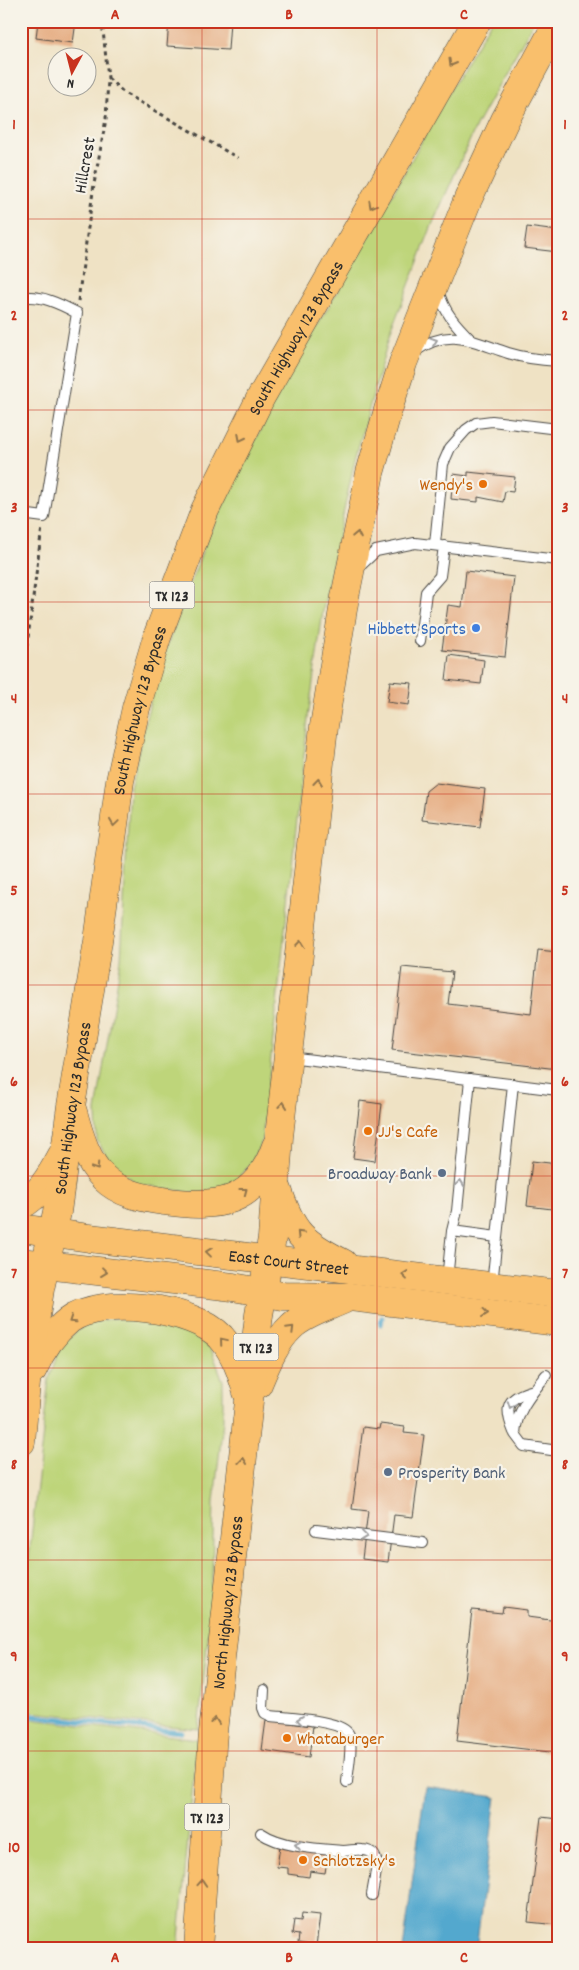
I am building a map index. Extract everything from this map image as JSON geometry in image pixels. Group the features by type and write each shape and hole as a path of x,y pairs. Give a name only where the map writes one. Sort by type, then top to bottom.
{"main road":[{"name":"South Highway 123 Bypass","path":"53,1232 98,941 120,780 136,708 157,637 206,510 261,397 476,21"},
{"name":"TX 123","path":"269,1258 288,1057 324,726 345,597 370,473 403,363 468,199 501,129 558,22"},
{"path":"71,1106 77,1128 90,1157 103,1178 118,1189 142,1198 175,1203 192,1205 215,1204 233,1199 249,1188 263,1174 280,1137"},
{"path":"21,1205 30,1199 53,1171 66,1147"},
{"path":"277,1186 286,1216 298,1234 321,1252 355,1269"},
{"name":"East Court Street","path":"21,1228 355,1269 558,1322"},
{"name":"TX 123","path":"21,1442 28,1374 33,1264 53,1232"},
{"name":"North Highway 123 Bypass","path":"197,1940 214,1732 249,1401 269,1258"},
{"name":"East Court Street","path":"33,1264 233,1287 283,1296 350,1297 445,1294 492,1286 558,1294"},
{"path":"249,1401 282,1338 291,1326 309,1315 350,1297"},
{"path":"28,1374 49,1341 70,1320 88,1310 116,1307 144,1309 178,1314 203,1324 220,1336 234,1354 241,1370 249,1401"},
{"path":"21,1316 27,1333 28,1374"}],"lane":[{"path":"437,276 436,286 444,310 471,340"},
{"path":"21,298 28,296 56,302 76,313 44,517 21,514"},
{"path":"403,363 413,352 426,344 438,338 450,336 471,340 523,357 558,361"},
{"path":"420,641 426,592 440,576 436,545 443,464 450,448 476,422 492,421 558,429"},
{"path":"345,597 362,564 376,551 415,543 558,560"},
{"path":"288,1057 558,1090"},
{"path":"445,1294 452,1231 457,1211 470,1079"},
{"path":"492,1286 512,1084"},
{"path":"452,1231 497,1237"},
{"path":"546,1375 534,1390 518,1417 514,1434 524,1446 558,1452"},
{"path":"316,1530 423,1543"},
{"path":"264,1690 262,1708 265,1713 271,1716 334,1724 347,1730 350,1742 347,1782"},
{"path":"261,1833 283,1843 370,1852 375,1856 377,1862 372,1895"}],"path":[{"name":"Hillcrest","path":"76,313 94,184 106,119 108,78 102,21"},
{"path":"108,78 124,93 238,158"},
{"path":"21,692 44,517"}],"green space":[{"path":"491,21 534,21 477,124 432,225 389,337 355,459 324,604 308,718 262,1140 251,1164 231,1184 199,1194 138,1184 112,1165 97,1140 96,1111 121,960 130,787 157,673 208,536 281,388 364,246 446,97"},
{"path":"114,1318 161,1323 188,1331 211,1349 223,1381 223,1421 214,1501 211,1610 198,1729 21,1711 21,1629 49,1378 61,1345 86,1324"},
{"path":"21,1718 197,1739 178,1949 21,1949"}],"water":[{"path":"425,1787 496,1797 476,1949 403,1949"}],"building":[{"path":"38,21 76,21 73,43 36,38"},
{"path":"169,21 230,21 228,50 167,46"},
{"path":"527,227 558,231 558,252 524,248"},
{"name":"Wendy's","path":"468,472 515,477 513,492 505,491 503,502 478,497 478,502 451,499 453,474 468,476"},
{"name":"Hibbett Sports","path":"466,571 514,577 505,657 442,650 448,605 462,607"},
{"path":"449,655 484,660 481,684 446,680"},
{"path":"390,681 412,683 409,705 387,702"},
{"path":"436,783 485,789 480,827 422,820 426,791"},
{"path":"538,950 558,952 558,1069 392,1050 402,967 452,972 448,1004 531,1014"},
{"name":"JJ's Cafe","path":"360,1101 382,1104 375,1161 353,1158"},
{"path":"532,1161 558,1164 558,1212 552,1211 552,1209 527,1206"},
{"name":"Prosperity Bank","path":"380,1424 405,1427 404,1433 424,1435 413,1517 394,1515 388,1562 362,1559 368,1511 352,1509 363,1427 379,1429"},
{"path":"503,1607 527,1610 527,1617 558,1621 558,1753 457,1741 472,1610 502,1613"},
{"name":"Whataburger","path":"266,1720 313,1726 309,1757 262,1750"},
{"path":"541,1817 558,1819 558,1925 528,1922"},
{"name":"Schlotzsky's","path":"280,1846 328,1853 325,1873 310,1871 309,1877 288,1874 288,1868 277,1867"},
{"path":"302,1913 320,1915 316,1946 298,1943 299,1935 292,1934 294,1920 301,1921"}],"waterway":[{"path":"381,1324 382,1318"},
{"path":"24,1715 181,1732"}],"place":[{"name":"Wendy's","path":"483,484"},
{"name":"Hibbett Sports","path":"476,628"},
{"name":"JJ's Cafe","path":"368,1131"},
{"name":"Broadway Bank","path":"442,1173"},
{"name":"Prosperity Bank","path":"388,1472"},
{"name":"Whataburger","path":"287,1738"},
{"name":"Schlotzsky's","path":"303,1860"}]}
